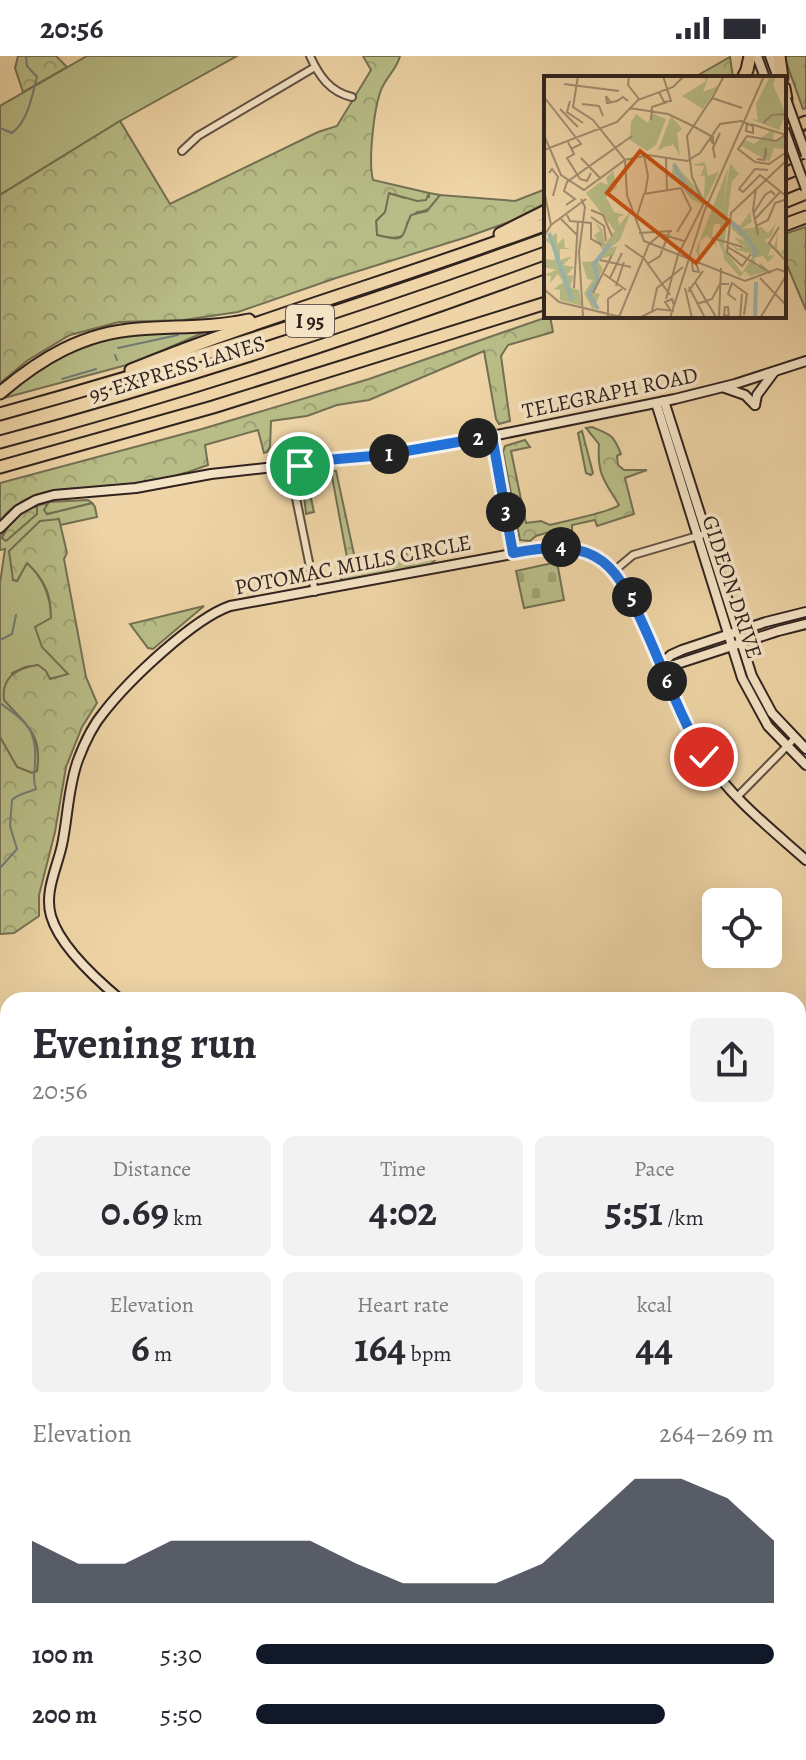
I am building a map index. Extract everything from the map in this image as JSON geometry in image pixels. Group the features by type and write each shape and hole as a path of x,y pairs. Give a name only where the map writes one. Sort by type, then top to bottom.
{"highway":[{"path":"744,76 750,56"},
{"path":"779,56 780,76"},
{"path":"786,129 806,122"},
{"path":"786,145 806,137"},
{"path":"786,173 806,165"},
{"path":"786,200 805,185"},
{"path":"420,269 544,212"},
{"path":"786,224 806,217"},
{"path":"71,394 183,349 544,225"},
{"name":"I 95","path":"0,414 333,314 544,240"},
{"name":"95 EXPRESS LANES","path":"0,442 295,353 544,268"},
{"name":"I 95","path":"0,467 213,407 443,334 544,296"},
{"path":"443,334 544,304"},
{"path":"0,393 38,363 69,345 103,334 140,329 219,326 304,308"}],"street":[{"path":"310,56 331,88 352,97"},
{"path":"757,56 764,76"},
{"path":"770,56 779,76"},
{"path":"182,151 198,136 315,67"},
{"path":"786,97 806,155"},
{"path":"786,135 805,185"},
{"name":"TELEGRAPH ROAD","path":"0,528 18,510 54,495 136,488 303,462 384,455 492,436 723,387 806,361"},
{"path":"723,387 745,395 755,405 757,395 774,372"},
{"name":"GIDEON DRIVE","path":"660,402 763,700 794,739 806,749"},
{"name":"GIDEON DRIVE","path":"660,402 696,536 742,678 758,711 787,748 806,765"},
{"path":"492,436 513,553"},
{"path":"294,488 296,473 303,462"},
{"path":"266,467 287,474 294,488 315,592"},
{"path":"706,533 633,555 614,571 629,592 696,743 737,797 806,860"},
{"name":"POTOMAC MILLS CIRCLE","path":"113,992 80,961 57,929 50,912 50,887 57,866 71,786 82,751 99,719 116,698 198,622 230,606 556,547 597,558 614,571"},
{"path":"660,665 671,655 806,612"},
{"path":"660,665 677,664 806,624"},
{"path":"737,797 794,739"}],"green space":[{"path":"18,56 56,56 67,67 23,92 15,68"},
{"path":"87,56 237,56 120,121 0,195 0,106"},
{"path":"363,56 400,56 377,103 372,145 373,180 429,193 426,200 417,201 389,193 385,212 376,221 377,235 402,237 411,215 427,211 440,195 515,201 544,190 544,204 509,222 467,237 238,312 184,320 119,322 70,335 28,360 0,383 0,195 120,121 170,204 318,132 337,126 371,70"},
{"path":"784,56 806,56 806,108 803,109"},
{"path":"730,57 733,76 697,76"},
{"path":"388,193 405,198 429,197 429,193 440,195 431,207 417,212 407,223 407,233 392,238 377,235 376,221 385,212"},
{"path":"806,227 806,310 786,263 786,233"},
{"path":"550,318 553,332 508,345 501,356 510,421 499,424 496,419 484,351 369,400 337,405 307,416 271,421 267,452 264,453 258,430 205,445 208,465 135,485 44,493 13,507 0,521 0,483 202,429 369,379"},
{"path":"207,331 134,363 0,399 42,364 86,343 125,335"},
{"path":"592,427 613,439 621,454 617,456 618,465 624,470 647,470 625,478 634,514 597,526 595,520 572,525 572,531 566,534 559,529 530,541 520,540 503,452 505,446 525,440 530,447 511,451 526,523 541,521 550,525 619,505 603,477 599,444 586,428"},
{"path":"582,431 591,475 586,473 578,433"},
{"path":"331,471 336,471 355,559 364,565 421,550 422,542 430,542 435,549 435,560 430,565 341,581 340,565 348,563"},
{"path":"306,476 314,512 306,514 302,477"},
{"path":"88,500 92,503 47,514 44,510 49,502"},
{"path":"49,502 46,504 47,514 92,503 97,517 60,525 58,519 13,580 17,581 27,562 38,574 48,595 51,618 36,627 69,675 49,679 38,665 12,673 14,711 31,730 36,745 37,772 32,773 17,767 0,737 0,583 5,549 0,550 0,536 6,526 2,538 6,540 37,514 37,506"},
{"path":"37,506 37,514 6,541 2,538 15,518"},
{"path":"59,519 86,677 97,703 82,727 66,767 55,832 39,895 39,916 14,933 0,934 0,737 17,767 32,773 37,771 38,758 31,731 4,700 5,685 17,671 38,665 50,679 68,674 42,647 35,627 51,618 46,588 27,563 17,581 13,580 9,551 40,521"},
{"path":"557,562 564,600 524,608 516,571"},
{"path":"204,606 153,649 148,648 130,624"}],"waterway":[{"path":"0,128 12,133 29,108 37,77 27,66 26,56"},
{"path":"118,348 178,335"},
{"path":"115,355 117,360"},
{"path":"62,379 96,369"},
{"path":"0,640 12,634 16,615"},
{"path":"0,703 23,721 32,734 36,789 12,800 10,826 17,849 0,868"}],"route":[{"path":"300,466 303,462 384,455 492,436 513,553 556,547 575,549 597,558 614,571 629,592 684,720 704,757"}]}
